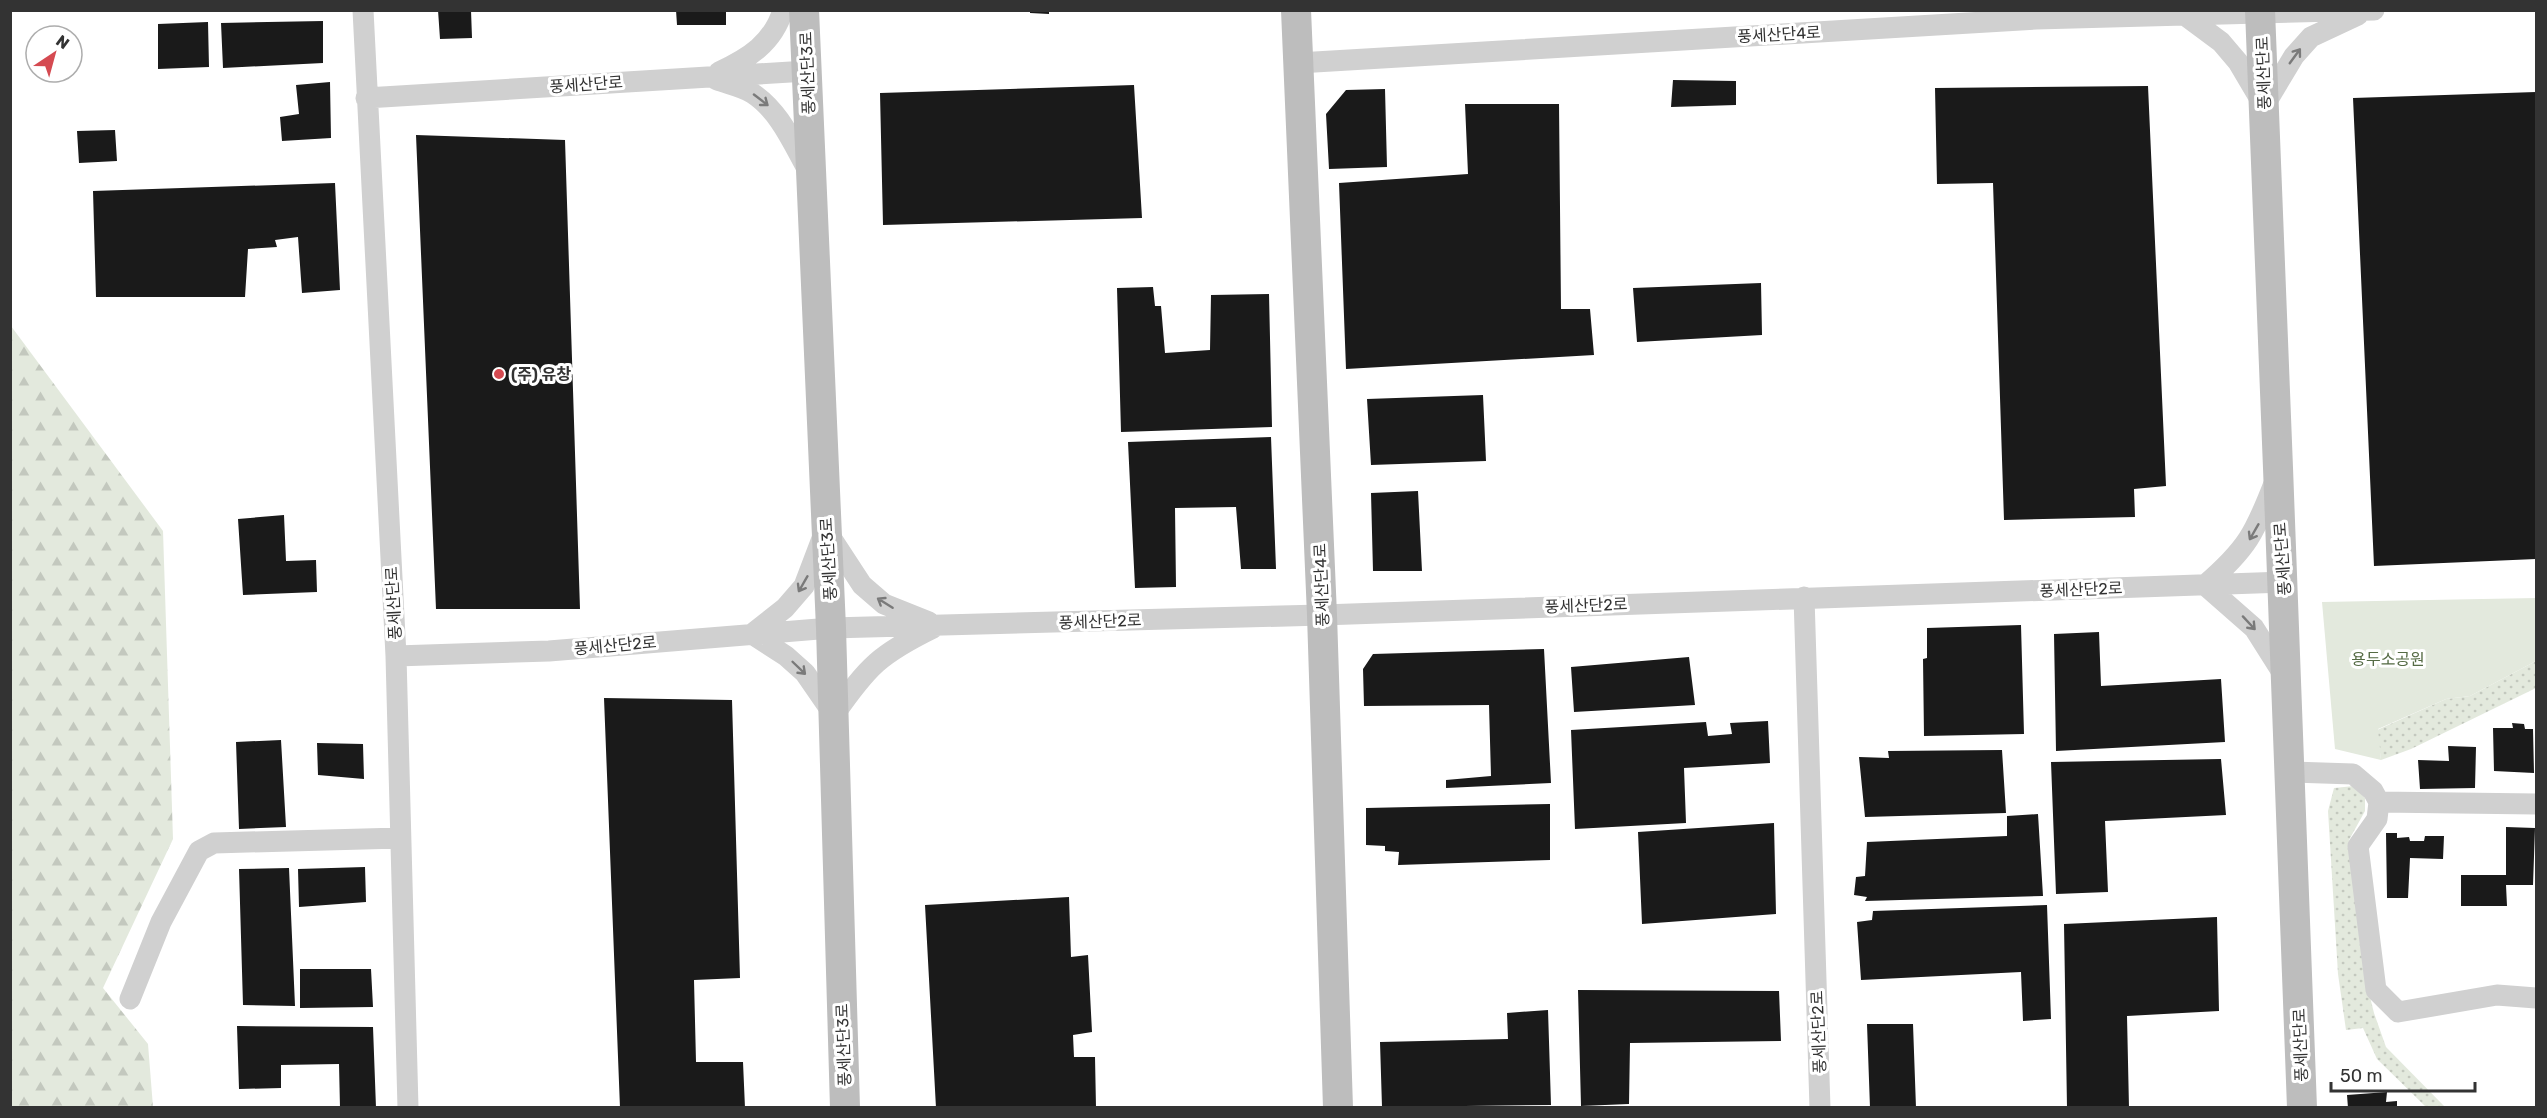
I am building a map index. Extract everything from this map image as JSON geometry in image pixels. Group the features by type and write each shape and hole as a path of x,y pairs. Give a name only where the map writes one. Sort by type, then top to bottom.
{"street":[{"name":"풍세산단로","path":"363,10 396,656 408,1107"},
{"path":"708,77 742,61 765,45 783,10"},
{"name":"풍세산단3로","path":"804,10 831,628 845,1107"},
{"name":"풍세산단4로","path":"1296,10 1322,615 1338,1107"},
{"path":"2190,13 2221,42 2238,62 2264,106 2294,56 2311,37 2367,11 2374,10"},
{"name":"풍세산단4로","path":"1298,63 2024,19 2190,13 2367,11"},
{"name":"풍세산단로","path":"2260,13 2277,478 2285,582 2286,678 2292,772 2302,1107"},
{"name":"풍세산단로","path":"366,98 807,71"},
{"path":"708,77 750,91 768,104 779,118 811,175"},
{"path":"2277,478 2258,525 2245,548 2205,585 2254,628 2286,678"},
{"path":"826,530 862,585 884,604 939,626"},
{"path":"826,530 804,586 785,608 752,634 786,656 805,673 834,715 869,667 894,647 939,626"},
{"name":"풍세산단2로","path":"396,656 549,651 831,628 1322,615 2285,582"},
{"name":"풍세산단2로","path":"1804,597 1820,1107"},
{"path":"2292,772 2354,774 2373,791 2379,802 2377,819 2358,846 2376,990 2398,1012 2497,995 2536,998"},
{"path":"2379,802 2536,804"},
{"path":"130,999 161,922 199,851 214,843 400,838"}],"green space":[{"path":"11,326 163,531 173,839 103,988 148,1044 153,1107 11,1107"},
{"name":"용두소공원","path":"2536,598 2536,661 2470,696 2446,699 2378,729 2381,760 2335,749 2322,602"},
{"path":"2536,661 2536,688 2411,749 2381,760 2377,730 2446,699 2470,696"},
{"path":"2354,786 2365,798 2365,811 2349,840 2366,981 2374,1013 2386,1047 2445,1107 2426,1107 2377,1059 2363,1028 2346,1030 2338,974 2328,811 2334,788"}],"building":[{"path":"438,10 471,10 472,38 440,39"},
{"path":"676,10 726,10 726,25 677,25"},
{"path":"1030,10 1049,10 1049,14 1030,13"},
{"path":"323,21 323,63 223,68 221,23"},
{"path":"208,22 209,67 158,69 158,24"},
{"path":"1673,80 1736,81 1736,105 1671,107"},
{"path":"330,82 331,138 282,141 280,117 299,114 296,85"},
{"path":"1134,85 1142,218 883,225 880,93"},
{"path":"2148,86 2166,486 2134,489 2135,517 2004,520 1993,183 1937,184 1935,88"},
{"path":"1385,89 1387,167 1329,169 1326,114 1346,90"},
{"path":"2536,92 2536,559 2374,566 2353,98"},
{"path":"1465,104 1559,104 1561,309 1590,309 1594,355 1346,369 1339,183 1468,174"},
{"path":"115,130 117,161 79,163 77,131"},
{"name":"(주) 유창","path":"416,135 565,140 580,609 436,609"},
{"path":"335,183 340,290 302,293 298,237 275,240 277,247 248,249 245,297 96,297 93,191"},
{"path":"1761,283 1762,335 1637,342 1633,288"},
{"path":"1153,287 1155,306 1161,306 1165,353 1210,350 1211,295 1269,294 1272,427 1121,432 1117,288"},
{"path":"1483,395 1486,461 1371,465 1367,399"},
{"path":"1271,437 1276,569 1241,569 1236,507 1175,508 1176,587 1135,588 1128,442"},
{"path":"1418,491 1422,571 1373,571 1371,493"},
{"path":"284,515 286,561 316,560 317,592 243,595 238,519"},
{"path":"2021,625 2024,734 1924,736 1923,659 1927,658 1927,628"},
{"path":"2099,632 2101,686 2221,679 2225,742 2056,751 2054,634"},
{"path":"1544,649 1551,783 1446,788 1446,780 1491,776 1489,705 1364,706 1363,669 1373,654"},
{"path":"1689,657 1695,705 1574,712 1571,667"},
{"path":"604,698 732,700 740,978 694,980 696,1062 743,1062 745,1108 620,1108"},
{"path":"1768,721 1770,763 1684,768 1686,823 1575,829 1571,730 1706,722 1708,736 1732,734 1730,723"},
{"path":"2512,723 2524,724 2525,729 2533,729 2534,773 2494,771 2493,728 2513,728"},
{"path":"281,740 286,827 239,829 236,742"},
{"path":"317,743 363,744 364,779 318,775"},
{"path":"2448,746 2476,747 2475,788 2420,789 2418,760 2449,761"},
{"path":"2002,750 2006,813 1865,817 1859,757 1889,758 1888,751"},
{"path":"2221,759 2226,815 2105,821 2108,892 2056,894 2051,762"},
{"path":"1550,804 1550,860 1398,865 1399,852 1385,851 1385,846 1366,845 1366,808"},
{"path":"2038,814 2043,896 1865,901 1867,897 1854,895 1856,877 1865,876 1867,842 2007,836 2007,816"},
{"path":"1774,823 1776,914 1642,924 1638,832"},
{"path":"2506,827 2535,828 2533,885 2506,885 2507,906 2461,906 2461,875 2506,875"},
{"path":"2386,833 2397,833 2397,838 2409,837 2410,841 2424,841 2425,836 2444,836 2443,859 2410,858 2408,898 2387,898"},
{"path":"365,867 366,902 299,907 298,869"},
{"path":"289,868 295,1006 243,1005 239,869"},
{"path":"1069,897 1071,957 1088,955 1092,1032 1073,1035 1074,1057 1095,1057 1096,1108 936,1108 925,905"},
{"path":"2047,905 2051,1019 2023,1021 2021,972 1861,980 1857,922 1872,920 1873,911"},
{"path":"2217,917 2219,1011 2127,1016 2129,1108 2067,1108 2064,924"},
{"path":"300,969 371,969 373,1007 300,1008"},
{"path":"1578,990 1779,991 1781,1041 1630,1043 1629,1104 1581,1106"},
{"path":"1548,1010 1551,1105 1382,1107 1380,1042 1508,1039 1507,1013"},
{"path":"1867,1024 1913,1024 1916,1108 1870,1108"},
{"path":"237,1026 373,1027 376,1108 340,1108 339,1064 281,1065 281,1088 239,1089"},
{"path":"2387,1092 2386,1102 2397,1101 2397,1108 2348,1108 2347,1095"}],"place":[{"name":"(주) 유창","path":"499,374"}]}
